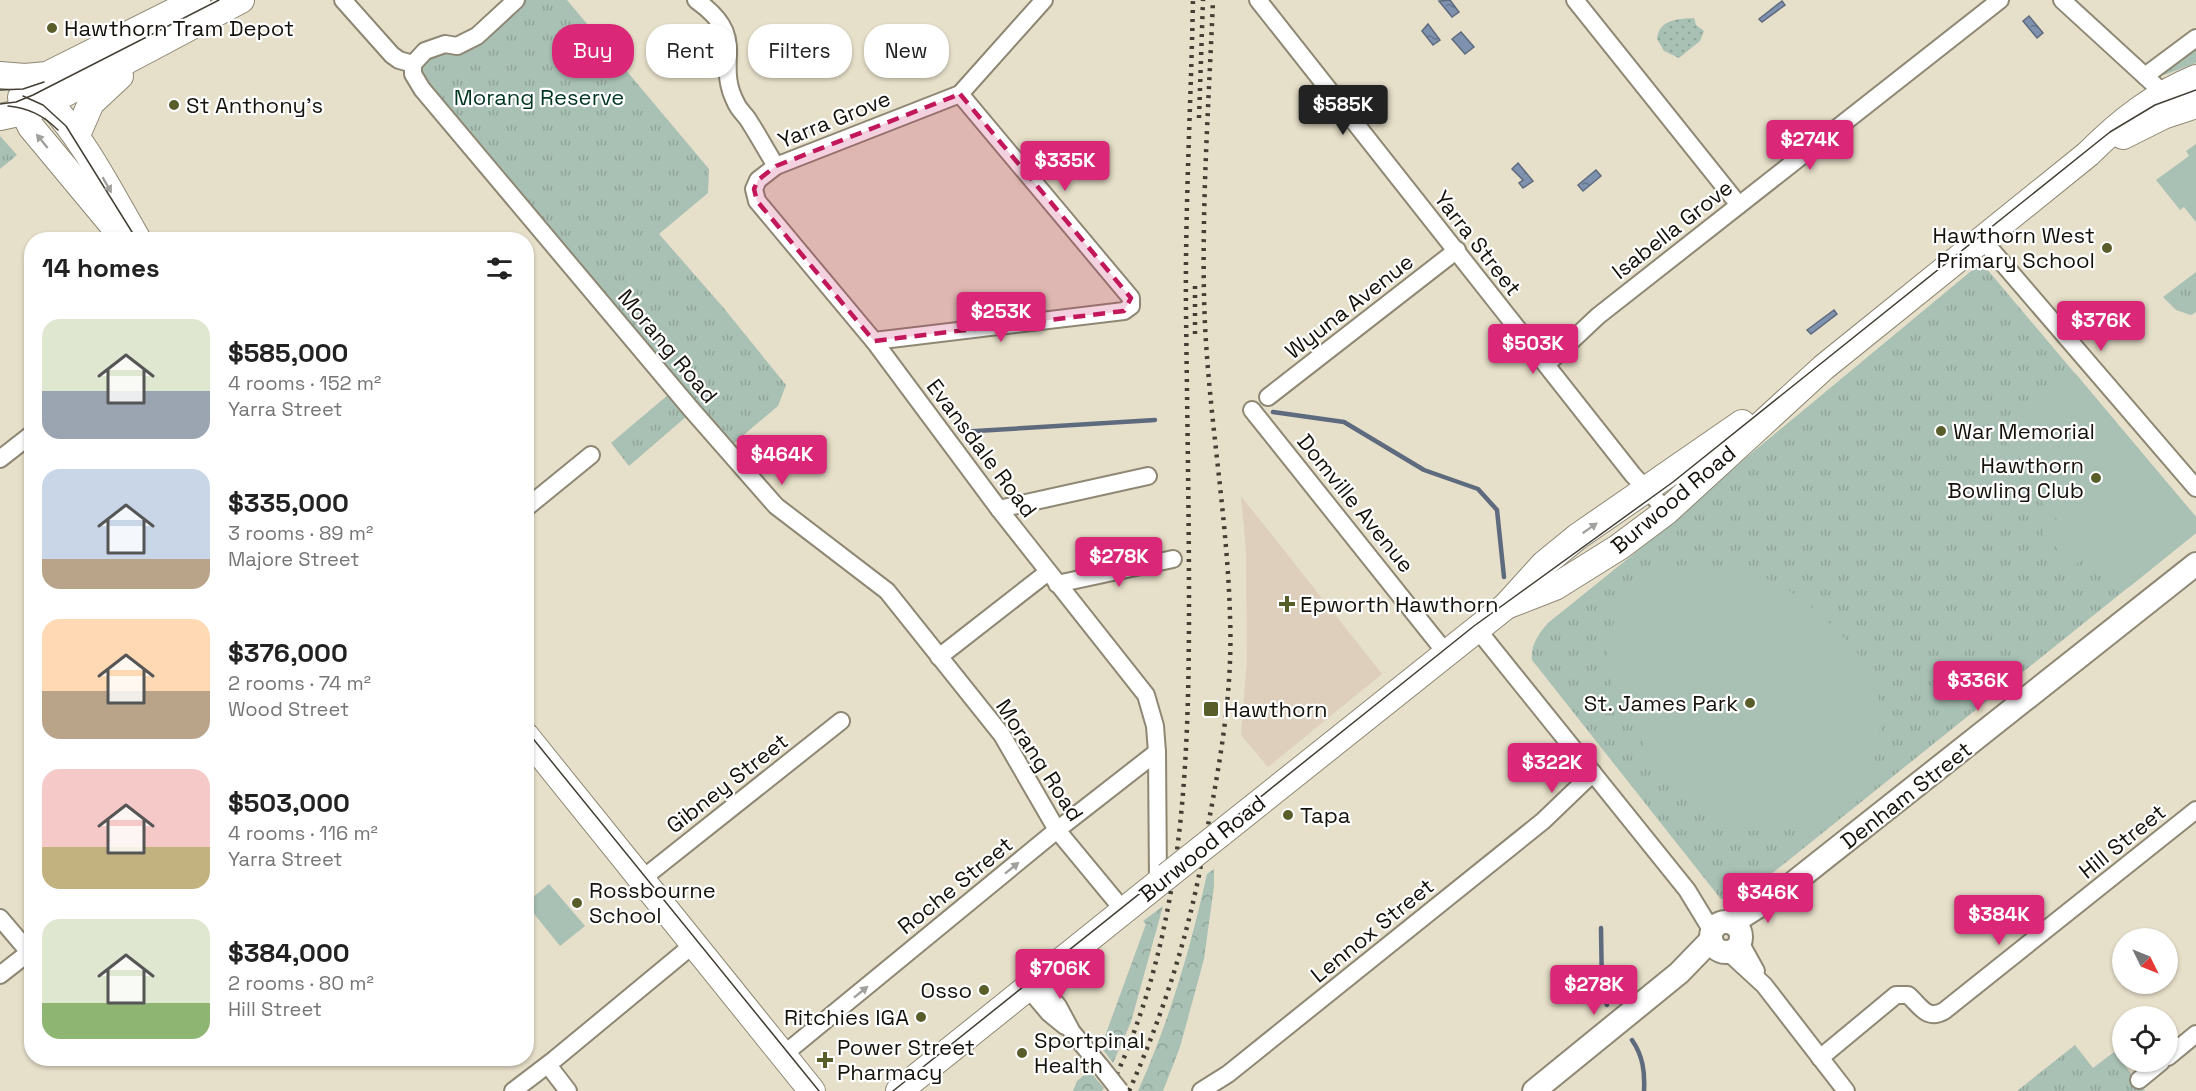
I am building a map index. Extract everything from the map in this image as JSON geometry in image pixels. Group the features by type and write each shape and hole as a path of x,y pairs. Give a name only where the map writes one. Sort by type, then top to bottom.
{"main road":[{"path":"12,76 43,76 197,0"},
{"path":"12,114 49,102 241,0"},
{"path":"77,135 85,113 95,98 169,38"},
{"path":"12,76 49,102 77,135 133,232"},
{"path":"12,76 21,98 12,114"},
{"name":"Burwood Road","path":"1506,606 1556,587 1619,547 1667,511 1824,367 1981,238 2088,154 2124,120 2171,96 2196,78"},
{"path":"12,114 40,138 118,232"},
{"name":"Burwood Road","path":"899,1091 1506,606 1544,564 1577,537 1824,367"},
{"path":"534,746 812,1091"}],"street":[{"path":"343,0 392,55 399,60 413,64 424,51 445,44 457,46 477,36 516,0"},
{"path":"696,0 714,14 727,34 728,71 735,102 776,166"},
{"name":"Yarra Grove","path":"776,166 960,94 1044,0"},
{"name":"Yarra Street","path":"1258,0 1474,274 1667,511"},
{"path":"1575,0 1739,205"},
{"name":"Isabella Grove","path":"1543,359 2000,0"},
{"path":"2062,0 2171,96 2196,38"},
{"name":"Morang Road","path":"413,64 412,74 422,89 691,409 776,506 887,591 1002,735 1057,830 1124,910"},
{"path":"874,341 1124,311 1131,306 1131,298 960,94"},
{"name":"Evansdale Road","path":"776,166 758,180 754,189 758,201 874,341 999,509 1146,695 1155,726 1162,880"},
{"path":"1981,238 2196,488"},
{"name":"Wyuna Avenue","path":"1268,397 1457,250"},
{"name":"Domville Avenue","path":"1252,410 1446,653"},
{"path":"0,459 24,440"},
{"path":"534,501 591,455"},
{"path":"999,509 1148,476"},
{"path":"939,657 1053,578 1173,559"},
{"name":"Denham Street","path":"1534,1091 2196,564"},
{"path":"1477,629 1726,937 1846,1091"},
{"name":"Gibney Street","path":"642,879 841,721"},
{"name":"Roche Street","path":"783,1055 1057,830 1157,752"},
{"name":"Lennox Street","path":"1201,1091 1228,1074 1597,778"},
{"name":"Hill Street","path":"1820,1058 1896,995 1908,995 1927,1014 1936,1015 1944,1011 2196,810"},
{"path":"0,918 24,944"},
{"path":"513,1091 548,1065 694,944"},
{"path":"0,975 24,956"},
{"path":"1032,984 1049,1013 1072,1032 1120,1091"},
{"path":"2178,1049 2196,1034"},
{"path":"548,1065 568,1091"},
{"path":"2139,1080 2149,1072"},
{"name":"Lennox Street","path":"1215,1091 1228,1074"}],"highlighted area":[{"path":"960,94 1131,298 1124,311 874,341 757,201 754,189 758,180 776,166"}],"shaded area":[{"name":"Epworth Hawthorn","path":"1241,496 1382,674 1268,767 1241,735 1247,659 1246,549"}],"green space":[{"name":"Morang Reserve","path":"516,0 567,0 587,24 552,24 552,78 633,78 709,169 708,193 659,234 722,306 786,385 778,406 727,449 422,89 413,64 457,46"},
{"path":"1694,18 1696,25 1704,31 1700,41 1679,58 1664,51 1657,39 1661,27 1670,21"},
{"path":"2196,38 2196,63 2164,75 2157,68"},
{"path":"0,136 17,155 0,169"},
{"path":"2196,144 2196,222 2184,207 2180,210 2156,180 2189,156 2186,151"},
{"name":"St. James Park","path":"1976,267 1986,268 2196,517 2196,533 1739,900 1732,902 1720,898 1532,660 1538,635 1548,623 1677,519 1742,461"},
{"path":"2196,272 2196,312 2191,315 2176,310 2163,297"},
{"name":"Hawthorn Bowling Club","path":"2075,373 2196,517 2196,533 2128,588 2111,575 2091,552 2074,566 2042,533 2057,520 2024,482 2033,474 2000,435"},
{"path":"668,395 687,416 629,466 611,443"},
{"name":"St. James Park","path":"1692,565 1748,573 1770,580 1792,592 1845,639 1857,652 1873,677 1880,711 1879,738 1875,757 1857,789 1828,813 1809,821 1772,830 1749,830 1734,826 1694,798 1658,764 1630,722 1613,688 1607,669 1608,643 1617,613 1630,589 1639,580 1662,569"},
{"path":"1214,869 1214,886 1204,959 1180,1047 1163,1091 1138,1091 1178,984 1207,874"},
{"path":"549,884 585,926 560,946 534,914 534,896"},
{"path":"1163,906 1131,1022 1113,1063 1101,1047 1146,924 1143,921"},
{"path":"2075,1045 2093,1068 2112,1054 2112,1072 2130,1072 2145,1091 2017,1091"},
{"path":"1089,1071 1104,1088 1102,1091 1073,1091 1077,1081"}],"water":[{"path":"1450,0 1459,12 1452,17 1439,1"},
{"path":"1782,1 1785,5 1762,22 1759,19"},
{"path":"2029,16 2043,33 2037,38 2023,21"},
{"path":"1428,24 1440,40 1433,45 1422,31"},
{"path":"1461,32 1474,47 1465,54 1452,39"},
{"path":"1518,163 1533,181 1523,188 1519,183 1523,180 1512,169"},
{"path":"1596,170 1601,176 1583,191 1578,185"},
{"path":"1834,310 1837,314 1811,334 1807,330"}],"waterway":[{"path":"1273,412 1344,422 1424,470 1478,489 1497,510 1504,577"},
{"path":"959,432 1155,420"},
{"path":"1601,928 1602,992 1607,1005"},
{"path":"1632,1040 1639,1052 1642,1064 1644,1091"}],"tram line":[{"path":"0,104 16,102 33,95 219,0"},
{"path":"0,90 23,89 44,82"},
{"path":"893,1091 1474,626 1673,482 2110,132 2155,105 2196,90"},
{"path":"23,96 43,105 66,126 132,232"},
{"path":"8,106 35,113 58,130"},
{"path":"534,740 819,1091"}],"railway":[{"path":"1109,1091 1134,1033 1153,974 1167,913 1177,852 1183,791 1189,666 1186,271 1193,0"},
{"path":"1199,118 1203,0"},
{"path":"1129,1091 1169,987 1192,907 1216,781 1227,699 1230,644 1228,576 1208,375 1204,295 1205,184 1213,0"},
{"path":"1195,280 1195,334"}],"place":[{"name":"Hawthorn Tram Depot","path":"52,28"},
{"name":"St Anthony's","path":"174,105"},
{"name":"Hawthorn West Primary School","path":"2107,248"},
{"name":"War Memorial","path":"1941,431"},
{"name":"Hawthorn Bowling Club","path":"2096,478"},
{"name":"Epworth Hawthorn","path":"1287,604"},
{"name":"St. James Park","path":"1750,703"},
{"name":"Hawthorn","path":"1211,709"},
{"name":"Tapa","path":"1288,815"},
{"name":"Rossbourne School","path":"577,903"},
{"name":"Osso","path":"984,990"},
{"name":"Ritchies IGA","path":"921,1017"},
{"name":"Sportpinal Health","path":"1022,1053"},
{"name":"Power Street Pharmacy","path":"825,1060"}]}
